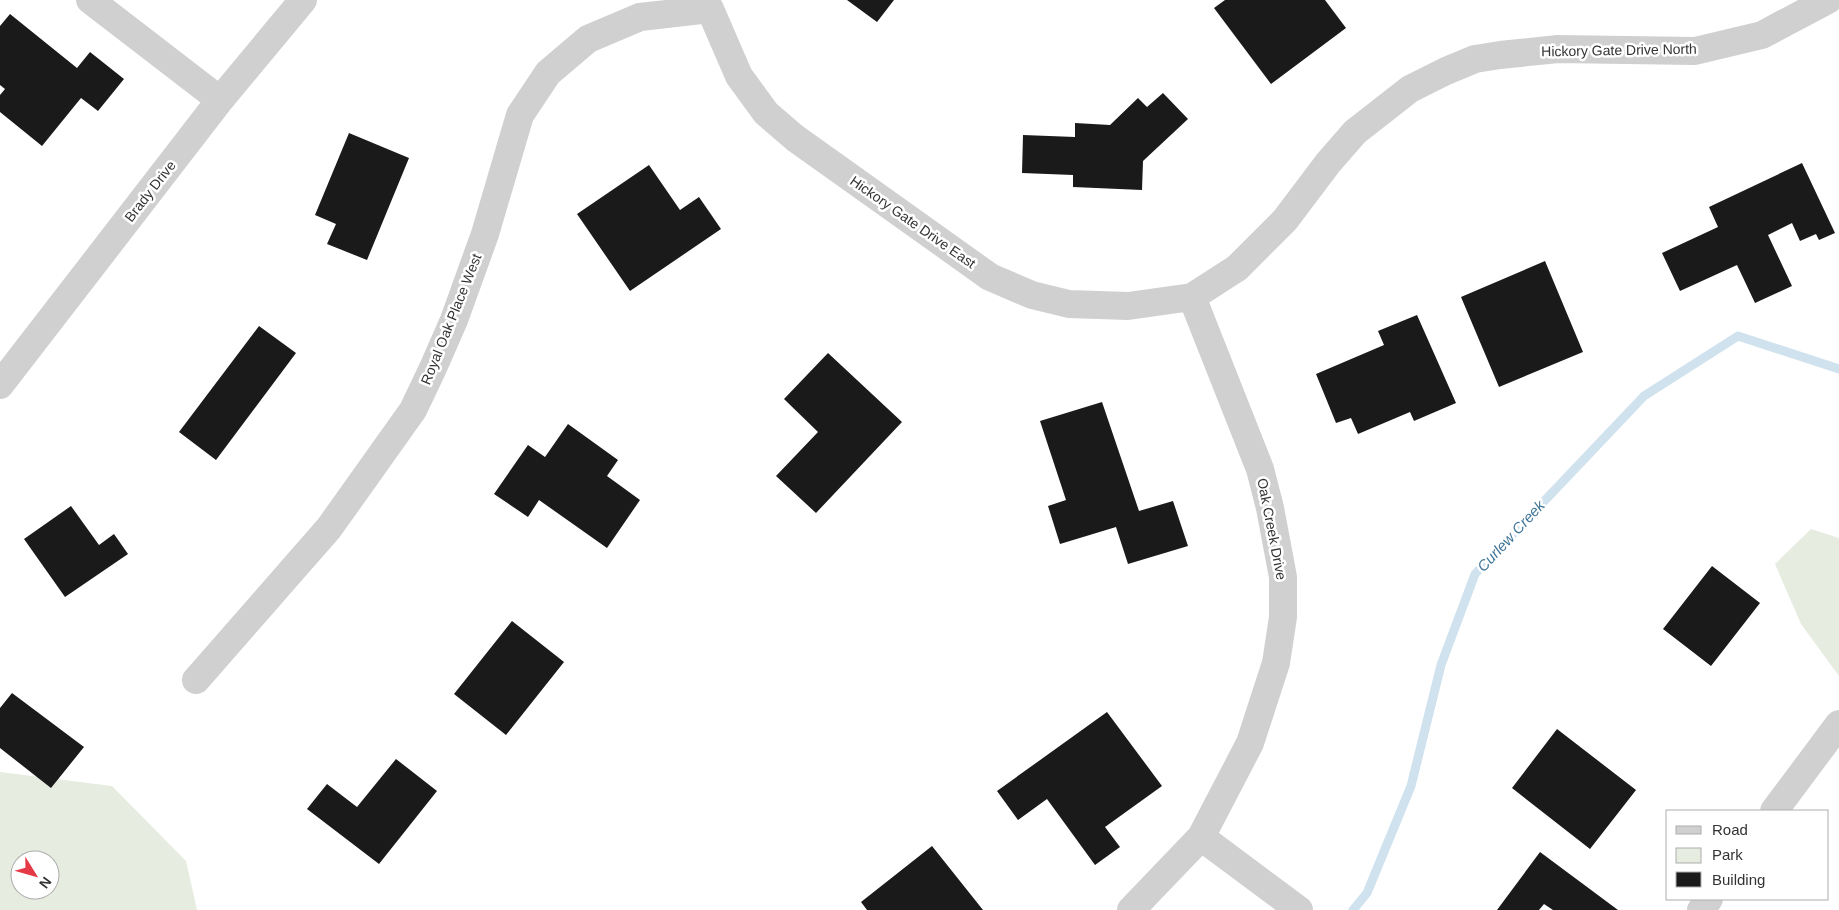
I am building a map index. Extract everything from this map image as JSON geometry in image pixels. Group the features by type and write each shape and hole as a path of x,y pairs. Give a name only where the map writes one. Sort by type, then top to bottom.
{"street":[{"path":"90,0 220,100"},
{"name":"Brady Drive","path":"0,385 220,100 303,0"},
{"name":"Hickory Gate Drive North","path":"1192,296 1237,268 1285,220 1328,163 1355,132 1410,89 1446,71 1475,59 1558,49 1695,51 1762,35 1828,0"},
{"name":"Hickory Gate Drive East","path":"711,4 739,76 766,112 794,138 990,277 1032,295 1070,304 1128,306 1192,296"},
{"name":"Royal Oak Place West","path":"196,680 329,528 413,410 454,320 485,234 520,115 548,73 588,39 640,17 711,4"},
{"name":"Oak Creek Drive","path":"1131,910 1201,837 1250,743 1276,663 1283,617 1282,577 1270,508 1260,469 1192,296"},
{"path":"1775,810 1839,724"},
{"path":"1201,837 1299,910"}],"green space":[{"path":"1811,529 1839,538 1839,676 1801,624 1775,564"},
{"path":"0,772 112,786 186,861 197,910 0,910"}],"building":[{"path":"847,0 894,0 877,22"},
{"path":"1225,0 1325,0 1346,28 1271,84 1214,8"},
{"path":"10,14 77,68 90,52 124,79 98,111 81,98 42,146 0,112 0,95 5,89 0,85 0,26"},
{"path":"1163,93 1188,119 1143,161 1142,190 1073,187 1073,175 1022,173 1023,135 1075,137 1075,123 1110,125 1138,98 1147,107"},
{"path":"349,133 409,158 367,260 327,244 336,224 315,215"},
{"path":"1802,163 1835,233 1819,240 1816,234 1800,241 1792,223 1768,235 1792,286 1755,303 1737,265 1680,291 1662,253 1718,227 1709,207"},
{"path":"649,165 680,210 699,197 721,229 630,291 577,214"},
{"path":"1545,261 1583,352 1499,387 1461,297"},
{"path":"1417,315 1456,403 1414,421 1410,412 1358,434 1351,418 1336,423 1316,374 1384,345 1378,331"},
{"path":"259,326 296,353 216,460 179,432"},
{"path":"828,353 902,422 816,513 776,476 818,432 784,399"},
{"path":"1102,402 1139,511 1173,501 1188,546 1128,564 1116,527 1060,544 1048,506 1066,500 1040,421"},
{"path":"568,424 618,460 607,476 640,500 607,548 539,500 528,517 494,494 528,445 545,457"},
{"path":"71,506 99,545 114,534 128,554 65,597 24,539"},
{"path":"1712,566 1760,603 1711,666 1663,629"},
{"path":"512,621 564,662 506,735 454,694"},
{"path":"12,693 84,747 51,788 0,748 0,708"},
{"path":"1107,712 1162,786 1105,827 1120,847 1095,865 1047,799 1018,820 997,791"},
{"path":"1557,729 1636,790 1590,849 1512,788"},
{"path":"396,759 437,791 379,864 307,809 327,784 357,807"},
{"path":"932,846 983,910 867,910 861,902"},
{"path":"1540,852 1618,910 1553,910 1544,904 1539,910 1497,910"}],"waterway":[{"name":"Curlew Creek","path":"1353,910 1367,893 1411,786 1441,665 1475,574 1644,396 1738,336 1839,369"}]}
